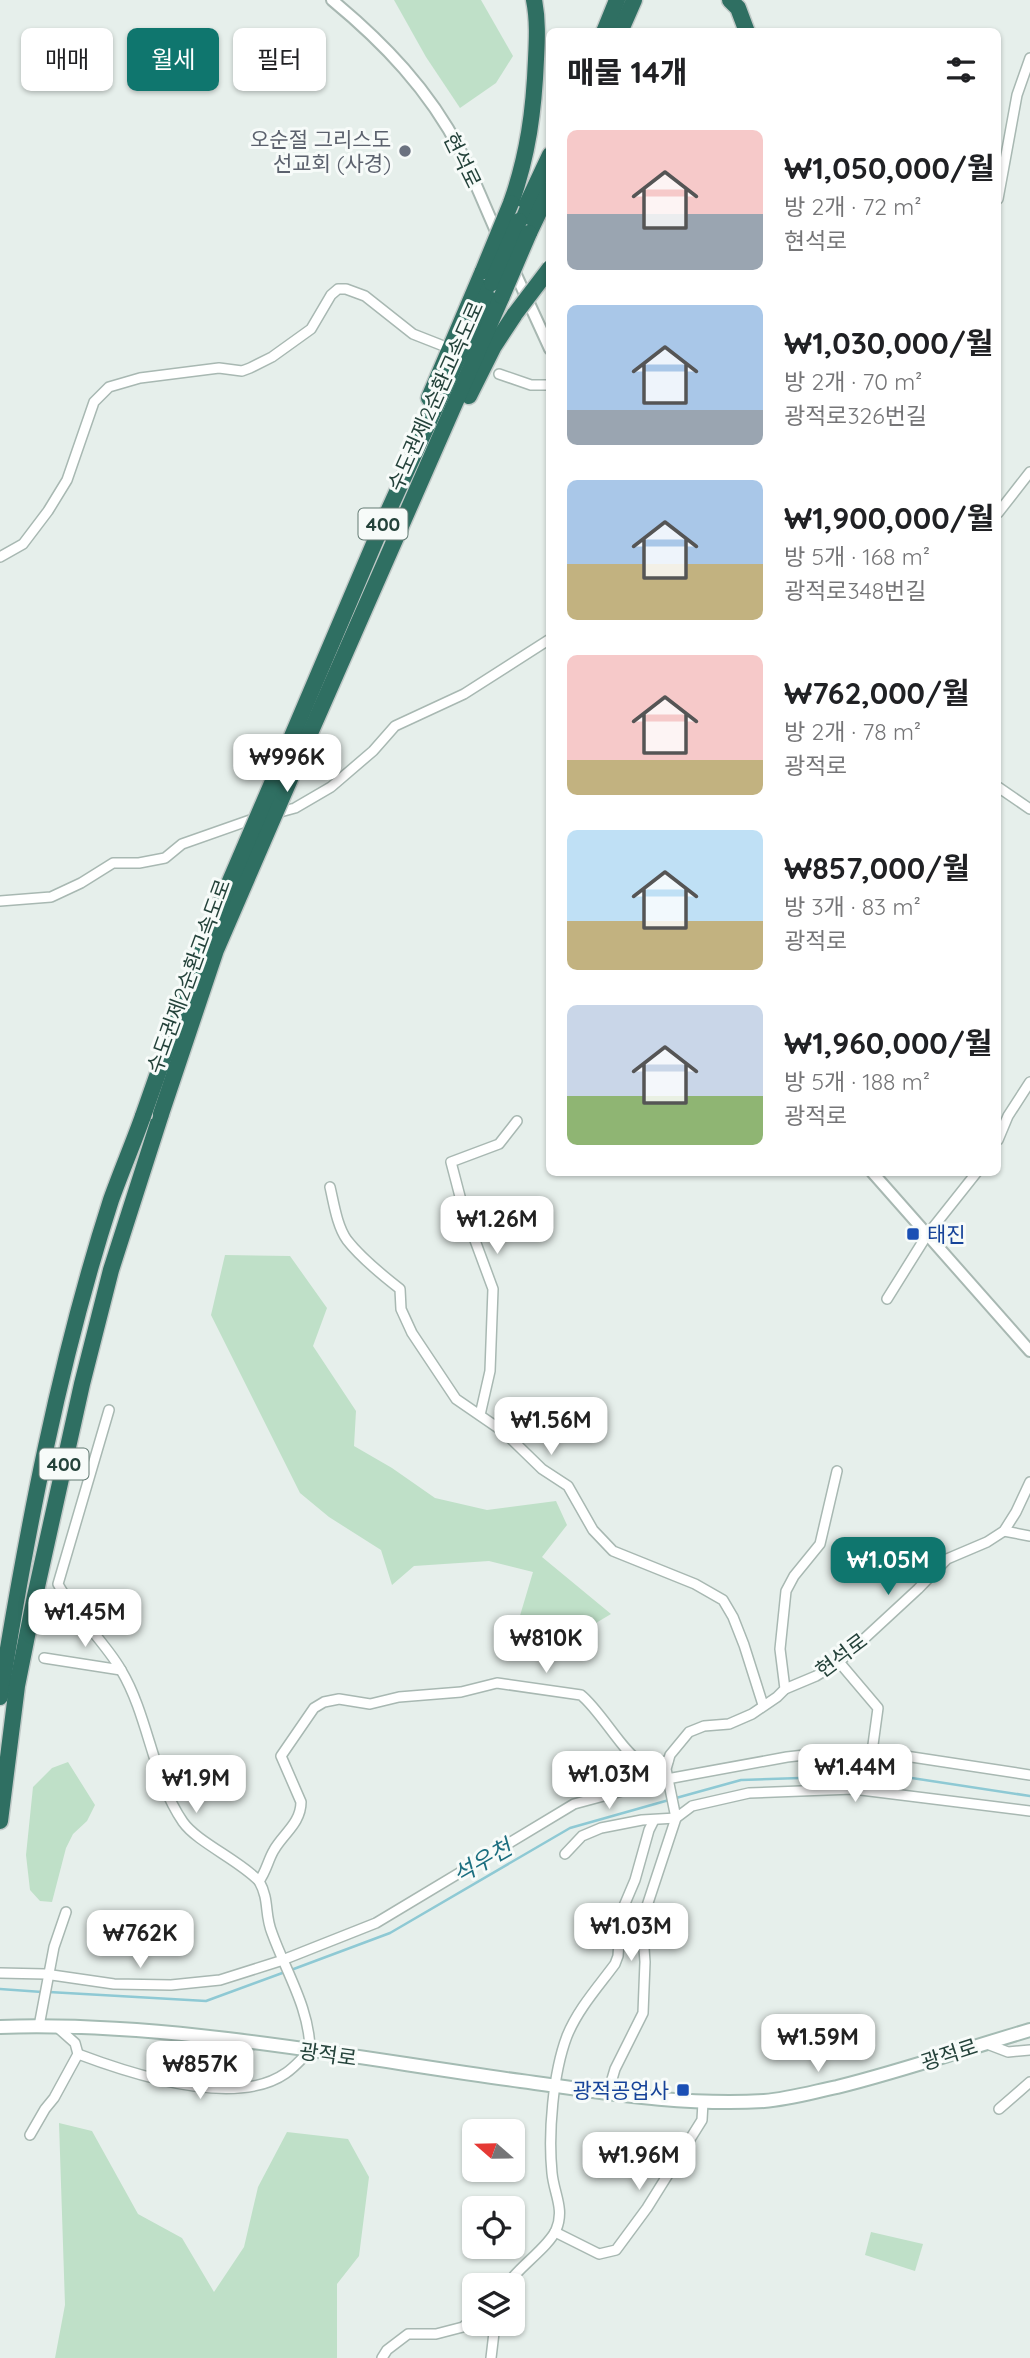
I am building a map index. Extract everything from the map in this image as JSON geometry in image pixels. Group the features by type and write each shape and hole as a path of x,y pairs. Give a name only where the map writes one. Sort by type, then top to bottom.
{"highway":[{"path":"492,283 511,203 528,148 533,117 537,18 534,0"},
{"path":"606,28 617,0"},
{"path":"625,28 636,0"},
{"path":"730,0 738,8 746,28"},
{"path":"743,0 754,28"},
{"name":"수도권제2순환고속도로","path":"524,227 546,166"},
{"name":"수도권제2순환고속도로","path":"0,1821 18,1686 82,1384 111,1270 216,950 425,408 492,283 546,195"},
{"path":"354,635 489,357 514,314 546,273"},
{"name":"수도권제2순환고속도로","path":"0,1697 13,1619 60,1391 83,1298 112,1199 206,937 354,635 492,283"}],"main road":[{"name":"광적로","path":"0,2027 39,2026 178,2035 605,2092 704,2102 790,2098 884,2075 1030,2030"}],"street":[{"name":"현석로","path":"332,0 397,60 425,94 447,127 546,340"},
{"path":"1001,183 1017,95 1030,58"},
{"path":"0,557 23,544 48,511 67,480 94,402 109,387 140,378 219,368 242,371 250,368 272,357 311,329 331,295 338,289 365,296 406,329 441,345"},
{"path":"499,373 531,385 546,385"},
{"path":"1001,509 1030,472"},
{"path":"0,901 51,897 81,883 113,863 139,863 165,858 182,844 255,818 295,808 311,800 354,769 395,726 464,694 546,642"},
{"path":"1001,789 1030,809"},
{"path":"1001,1132 1008,1115 1030,1082"},
{"path":"480,1415 490,1371 493,1289 463,1208 451,1162 499,1144 517,1121"},
{"path":"876,1176 1030,1351"},
{"path":"887,1300 927,1235 974,1176"},
{"path":"330,1187 346,1238 382,1275 400,1289 401,1309 412,1333 456,1399 504,1432 542,1469 568,1486 593,1530 613,1550 695,1584 723,1600 744,1645 763,1705"},
{"path":"78,2054 112,2067 172,2083 225,2088 261,2084 285,2074 310,2051 307,2022 268,1922 267,1898 259,1881 247,1868 184,1825 160,1773 121,1670 68,1602 58,1584 109,1410"},
{"path":"785,1689 780,1649 786,1591 794,1576 820,1544 837,1471"},
{"path":"1030,1482 1004,1531 1030,1536"},
{"name":"현석로","path":"668,1761 689,1732 704,1726 729,1724 752,1714 785,1689 816,1676 839,1662 947,1559 987,1542 1004,1531"},
{"path":"44,1658 121,1670"},
{"path":"839,1662 878,1709 872,1752"},
{"path":"259,1881 276,1847 301,1810 281,1756 314,1708 339,1699 370,1704 399,1697 461,1692 497,1683 581,1695 590,1702 626,1749 638,1760 649,1763 668,1761 667,1779 676,1815 642,1921 645,1962 643,2013 605,2092"},
{"path":"0,1973 49,1974 114,1984 171,1985 220,1980 376,1923 574,1804 667,1779 787,1757 831,1752 872,1752 1030,1775"},
{"path":"565,1854 582,1836 601,1828 676,1815 692,1806 749,1793 853,1789 1030,1811"},
{"path":"518,2273 555,2232 561,2211 552,2175 552,2129 567,2036 579,2013 615,1964 621,1913 635,1880 654,1820"},
{"path":"39,2026 54,1947 66,1912"},
{"path":"30,2135 78,2054 75,2043 57,2027"},
{"path":"985,2043 1008,2052 1030,2050"},
{"path":"999,2109 1030,2082"},
{"path":"555,2232 599,2253 616,2250 647,2208 702,2120 704,2102"},
{"path":"382,2358 387,2350 408,2334 436,2334 462,2327"},
{"path":"491,2358 494,2336"}],"green space":[{"path":"394,0 481,0 513,56 496,83 460,108 426,57"},
{"path":"225,1255 290,1256 327,1308 313,1346 356,1411 354,1446 435,1498 487,1510 556,1501 567,1525 542,1557 611,1614 591,1626 547,1630 519,1619 533,1572 489,1561 414,1566 392,1585 381,1550 329,1517 300,1493 211,1315"},
{"path":"68,1762 95,1805 87,1821 73,1834 66,1848 52,1902 40,1901 30,1890 26,1855 33,1787 52,1768"},
{"path":"59,2123 92,2131 138,2214 182,2238 214,2292 244,2247 258,2187 287,2132 348,2139 369,2177 359,2256 337,2284 337,2358 55,2358 65,2305"},
{"path":"871,2232 923,2244 915,2271 865,2255"}],"waterway":[{"name":"석우천","path":"676,1798 741,1780 892,1775 1030,1796"},
{"name":"석우천","path":"291,1970 390,1933 570,1828 669,1800"},
{"name":"석우천","path":"49,1992 206,2001 285,1972"},
{"name":"석우천","path":"0,1989 42,1992"}],"place":[{"name":"오순절 그리스도 선교회 (사경)","path":"405,151"},
{"name":"태진","path":"913,1234"},
{"name":"광적공업사","path":"683,2090"}]}
